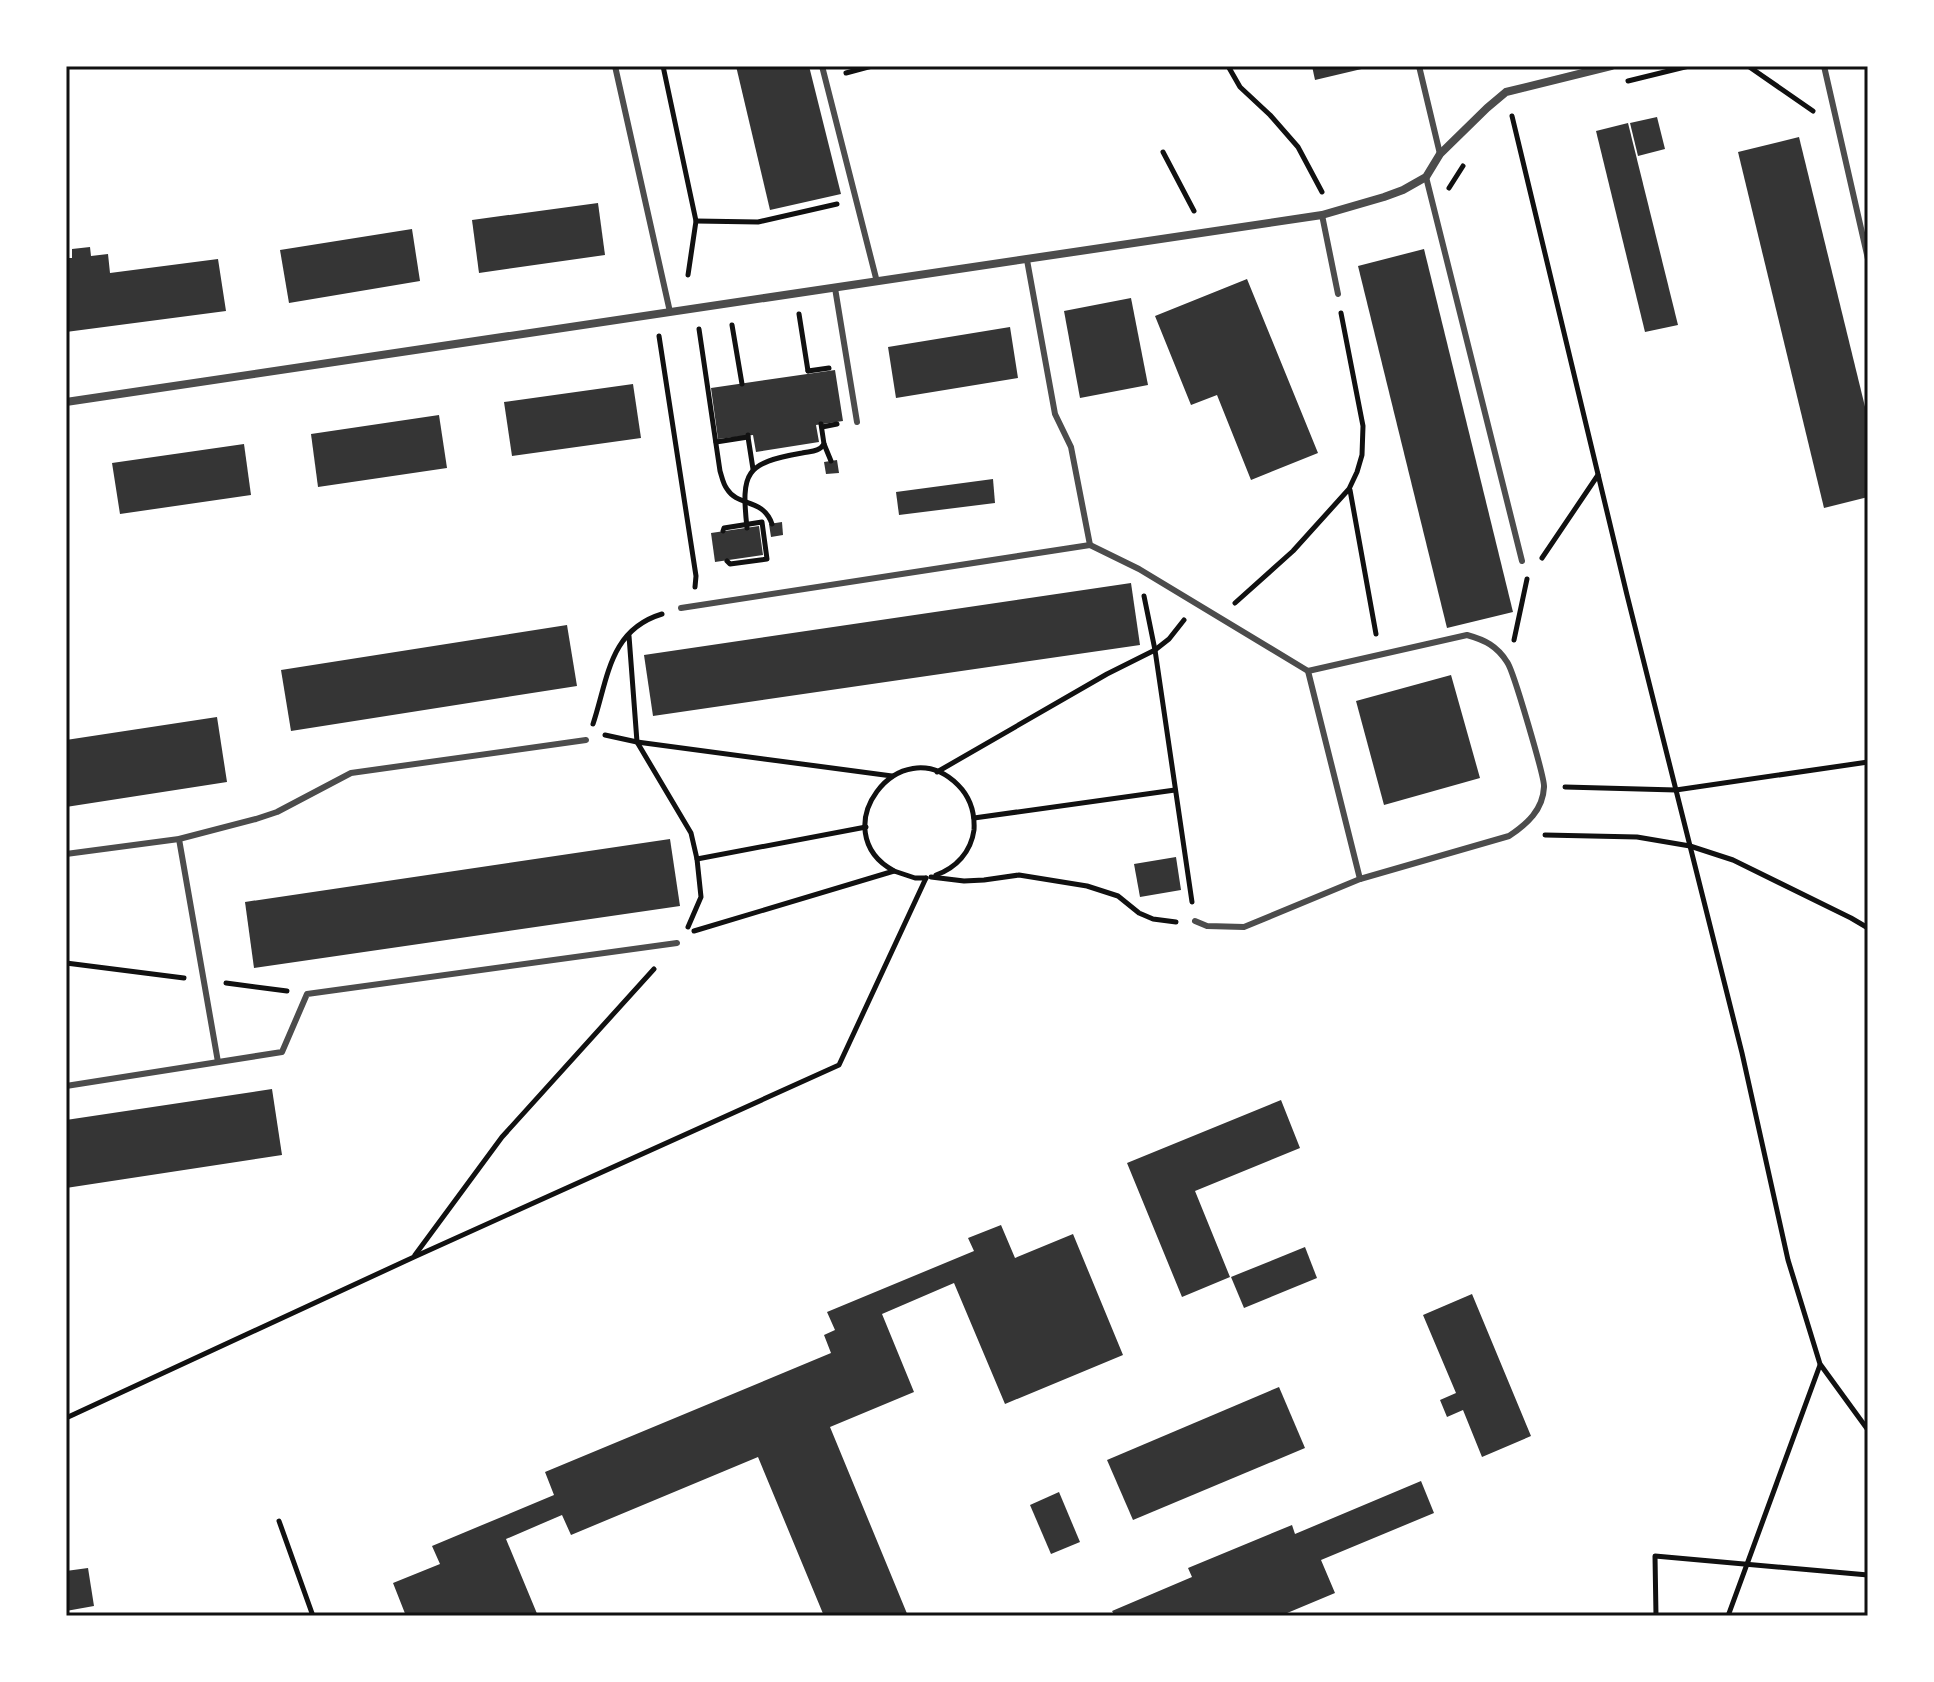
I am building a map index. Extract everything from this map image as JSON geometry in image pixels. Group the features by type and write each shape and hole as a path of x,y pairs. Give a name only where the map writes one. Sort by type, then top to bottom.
{"street":[{"path":"66,402 1322,215 1384,197 1426,177 1440,154 1506,92 1611,66"}],"lane":[{"path":"615,66 670,312"},
{"path":"822,66 877,282"},
{"path":"1419,66 1440,154"},
{"path":"1824,66 1868,259"},
{"path":"1426,177 1522,561"},
{"path":"1322,215 1338,294"},
{"path":"1027,260 1055,414 1071,447 1090,545"},
{"path":"835,288 857,422"},
{"path":"681,608 1090,545 1139,569 1308,671 1360,879"},
{"path":"1195,921 1207,926 1244,927 1360,879 1509,836 1526,824 1538,810 1544,786 1510,665 1496,647 1467,635 1308,671"},
{"path":"66,854 179,839 235,825 277,812 351,773 588,736"},
{"path":"179,839 218,1062"},
{"path":"66,1086 282,1052 307,994 677,943"}],"path":[{"path":"663,66 696,221 688,275"},
{"path":"1228,66 1240,87 1298,147 1322,192"},
{"path":"1748,66 1837,127"},
{"path":"1511,111 1742,1053 1788,1260 1820,1364 1868,1430"},
{"path":"1163,152 1194,212"},
{"path":"696,221 758,222 856,199"},
{"path":"1219,616 1293,551 1349,489 1357,472 1362,455 1363,426 1338,294"},
{"path":"799,313 808,374"},
{"path":"732,323 742,384"},
{"path":"698,328 720,471 725,486 732,495 766,512 772,524"},
{"path":"659,334 696,576 693,594 681,608 642,621 621,643 610,663 588,736 893,776"},
{"path":"821,424 831,461"},
{"path":"716,442 748,436 753,469"},
{"path":"746,526 743,500 745,485 753,469 765,462 820,449 824,444"},
{"path":"1510,665 1527,580 1598,475"},
{"path":"1349,489 1380,654"},
{"path":"723,531 724,528 762,522 767,559 730,564 727,561"},
{"path":"66,1418 839,1065 929,877 947,871 961,860 972,840 974,818 970,802 961,787 937,772 915,769 893,776 871,799 866,813 866,827 874,853 894,871 915,878 929,877 964,881 1019,875 1068,883 1118,896 1139,913 1153,919 1195,921 1155,650 1139,569"},
{"path":"937,772 1096,680 1155,650 1169,639 1197,604"},
{"path":"629,634 637,742 691,833 697,859 701,897 686,933 894,871"},
{"path":"1544,786 1676,790 1868,762"},
{"path":"974,818 1175,790"},
{"path":"697,859 866,827"},
{"path":"1509,836 1637,837 1690,846 1733,860 1868,928"},
{"path":"414,1257 502,1137 677,943"},
{"path":"1728,1616 1820,1364"},
{"path":"279,1521 313,1616"},
{"path":"1656,1616 1655,1556 1868,1575"}],"building":[{"path":"736,66 809,66 841,194 770,210"},
{"path":"1312,66 1370,66 1370,67 1315,80"},
{"path":"1657,117 1665,149 1638,156 1630,123"},
{"path":"1628,123 1678,325 1645,332 1596,131"},
{"path":"1799,137 1868,419 1868,497 1824,508 1738,152"},
{"path":"598,203 605,255 479,273 472,220"},
{"path":"412,229 420,281 289,303 280,250"},
{"path":"90,247 91,256 108,254 110,273 218,259 226,311 66,332 66,258 72,258 72,249"},
{"path":"1424,249 1513,612 1447,628 1358,266"},
{"path":"1247,279 1318,453 1251,480 1217,395 1191,405 1155,316"},
{"path":"1131,298 1148,385 1080,398 1064,311"},
{"path":"1010,327 1018,378 896,398 888,347"},
{"path":"835,370 843,421 816,425 819,442 756,452 753,435 718,439 711,388"},
{"path":"633,384 641,438 512,456 504,402"},
{"path":"439,415 447,468 318,487 311,434"},
{"path":"244,444 251,495 120,514 112,463"},
{"path":"837,460 839,473 826,474 824,462"},
{"path":"993,479 995,503 899,515 896,492"},
{"path":"782,522 783,535 771,537 769,524"},
{"path":"759,526 763,555 715,562 711,533"},
{"path":"1131,583 1140,645 653,716 644,655"},
{"path":"567,625 577,686 291,731 281,670"},
{"path":"1451,675 1480,778 1384,805 1356,701"},
{"path":"217,717 227,782 66,807 66,740"},
{"path":"670,839 680,906 254,968 245,902"},
{"path":"1176,857 1181,890 1140,897 1134,864"},
{"path":"272,1089 282,1155 66,1188 66,1120"},
{"path":"1281,1100 1300,1148 1195,1191 1230,1277 1182,1297 1127,1163"},
{"path":"1001,1225 1015,1258 1073,1234 1123,1355 1005,1404 954,1283 882,1314 914,1392 830,1427 908,1616 824,1616 758,1457 571,1535 562,1515 506,1539 538,1616 406,1616 393,1583 440,1564 432,1546 554,1495 545,1472 831,1353 824,1335 835,1330 827,1312 974,1251 968,1238"},
{"path":"1305,1247 1317,1278 1244,1308 1231,1277"},
{"path":"1472,1294 1531,1436 1482,1457 1463,1410 1447,1417 1440,1400 1456,1393 1423,1315"},
{"path":"1279,1387 1305,1448 1133,1520 1107,1460"},
{"path":"1421,1481 1434,1513 1321,1560 1335,1593 1280,1616 1115,1616 1112,1611 1192,1577 1188,1568 1292,1525 1295,1534"},
{"path":"1059,1492 1080,1542 1051,1554 1030,1505"},
{"path":"88,1568 94,1606 66,1611 66,1571"}]}
